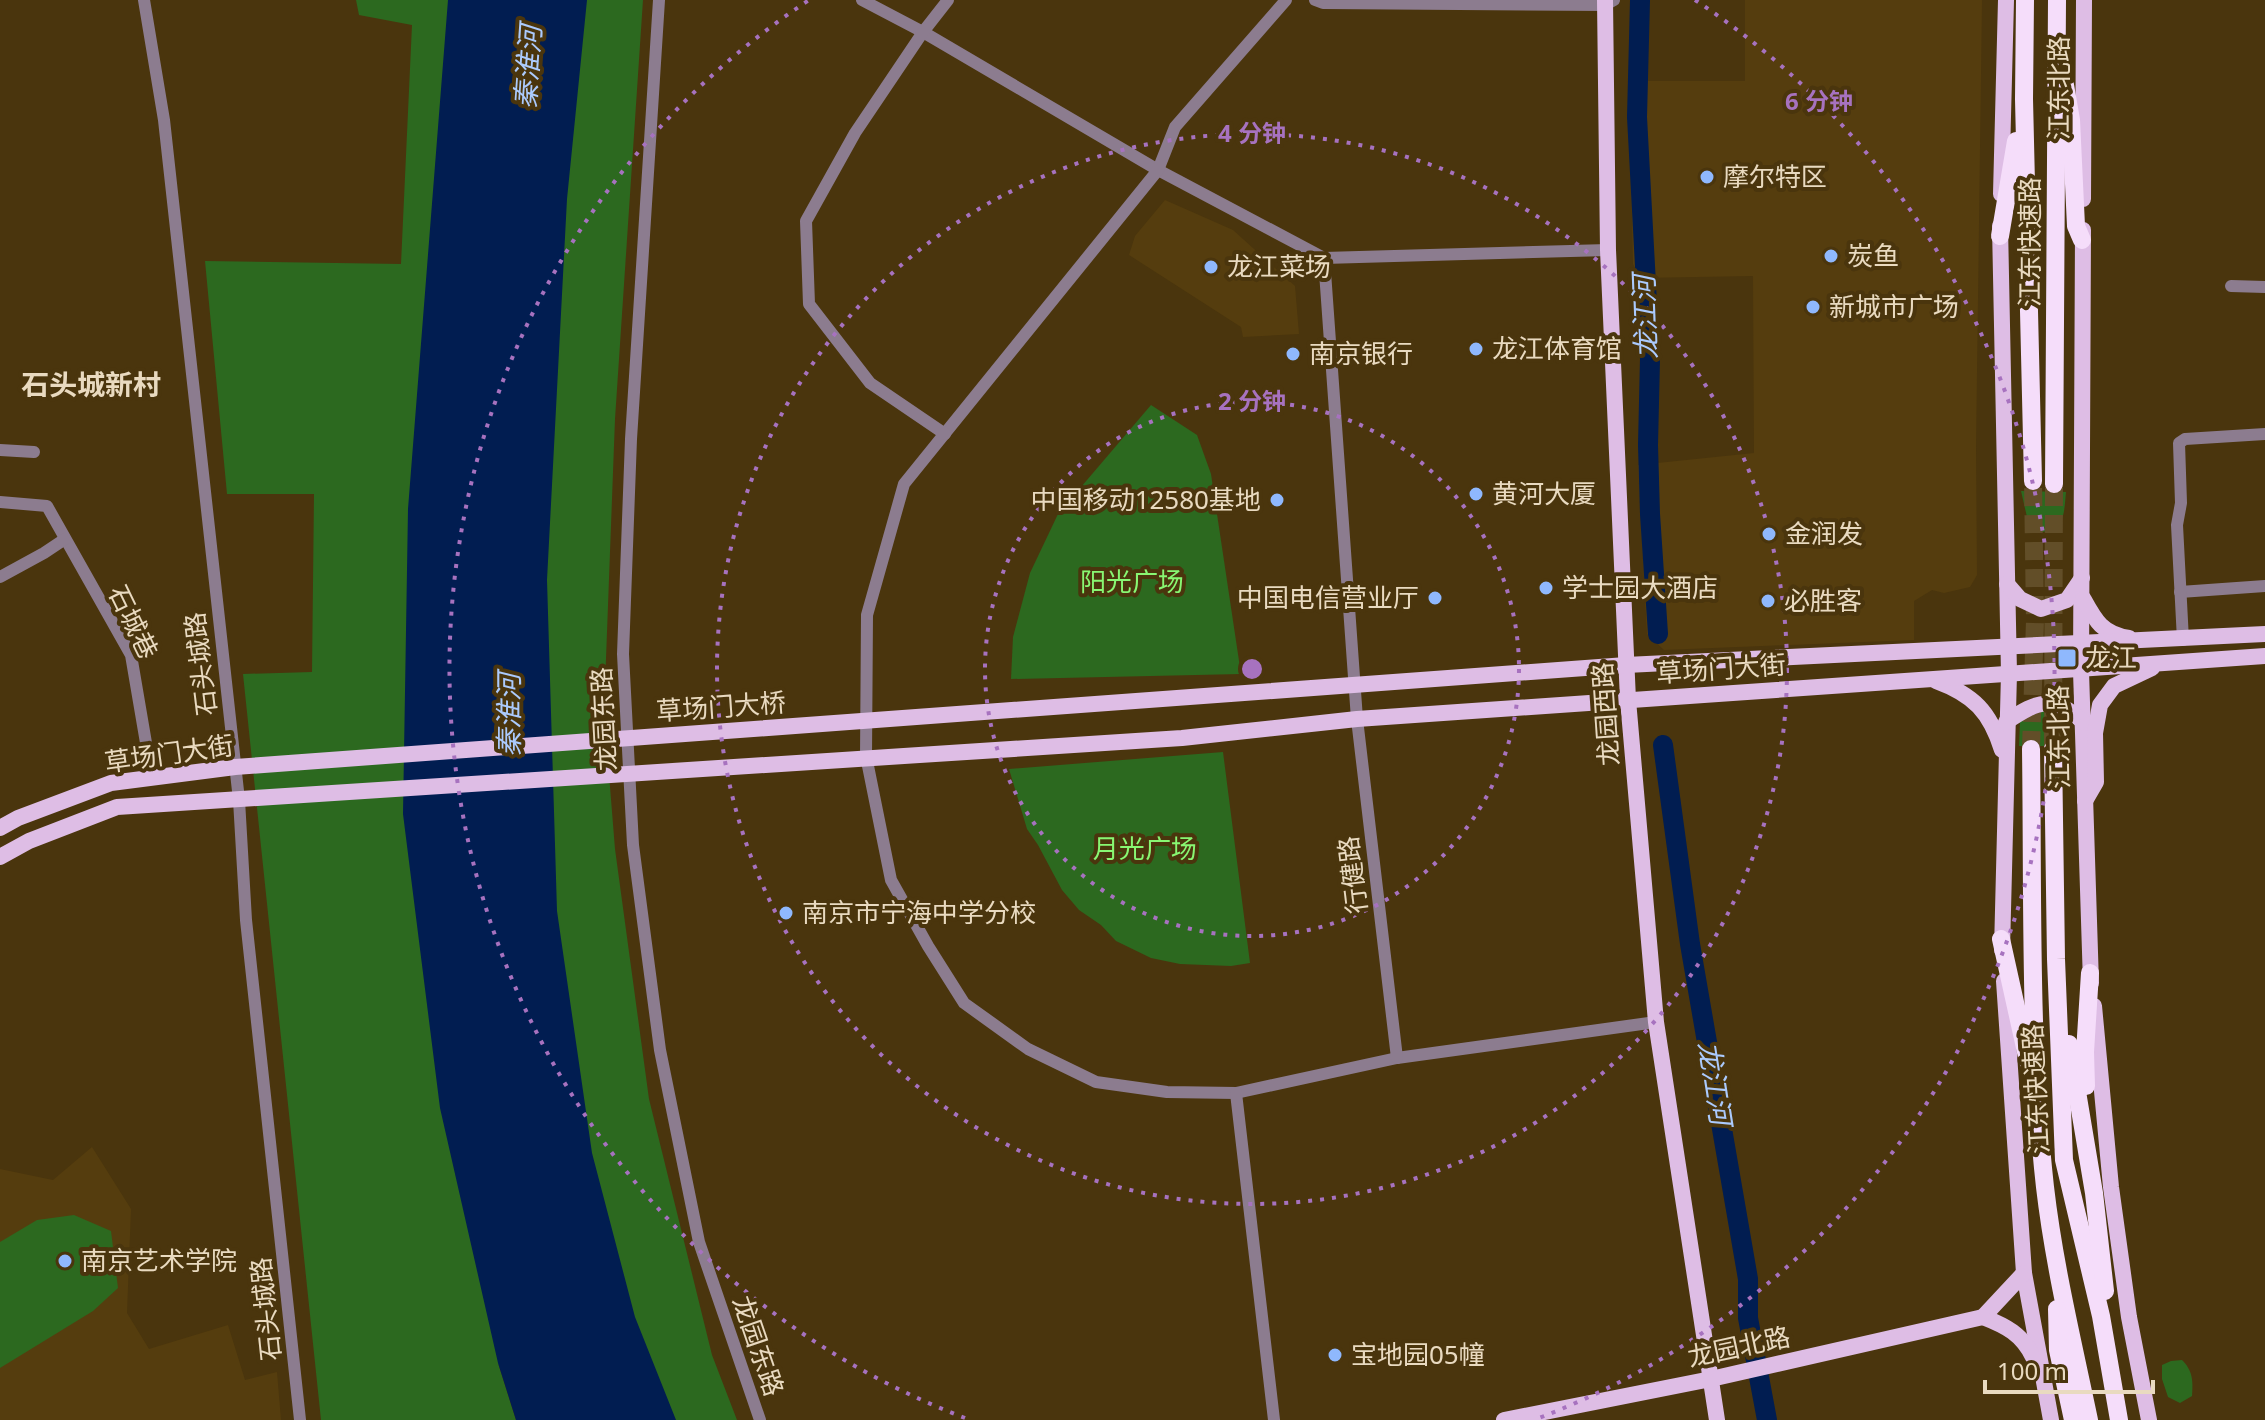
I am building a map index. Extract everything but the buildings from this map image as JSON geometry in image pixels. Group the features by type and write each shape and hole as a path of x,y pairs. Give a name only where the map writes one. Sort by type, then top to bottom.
{"highway":[{"name":"江东快速路","path":"2025,0 2024,99 2033,481"},
{"name":"江东快速路","path":"2054,484 2057,0"},
{"path":"2057,44 2071,120 2076,226 2082,240"},
{"path":"2000,236 2024,99"},
{"name":"江东快速路","path":"2031,749 2037,1102 2056,1259 2089,1420"},
{"name":"江东快速路","path":"2053,749 2056,959 2064,1160 2101,1316 2119,1420"},
{"path":"2001,939 2037,1102"},
{"path":"2056,959 2094,1193 2105,1290 2128,1420"},
{"path":"2090,973 2085,1052 2094,1193"},
{"path":"2056,1259 2058,1350 2073,1420"}],"main road":[{"name":"江东北路","path":"2006,0 2000,236 2009,673 2001,939 2024,1273 2051,1420"},
{"name":"江东北路","path":"2084,0 2081,671 2090,973 2115,1216 2129,1317 2149,1420"},
{"name":"龙园西路","path":"1608,2 1608,250 1628,700 1656,1022 1717,1420"},
{"path":"2007,584 2020,599 2041,609 2067,600 2082,586 2097,624 2121,637 2150,641"},
{"path":"1970,650 1991,638 2006,614"},
{"name":"草场门大街","path":"1188,695 1355,686 1626,665 2265,634"},
{"name":"草场门大街","path":"0,857 29,841 117,807 1182,738 1357,719 2265,656"},
{"path":"2085,802 2096,782 2095,733 2100,705 2114,686 2161,664"},
{"path":"1931,679 1955,688 1985,710 2007,766"},
{"name":"草场门大桥","path":"256,766 1188,695"},
{"path":"2006,722 2027,708 2048,701 2068,707 2084,723"},
{"name":"草场门大街","path":"0,828 18,818 111,783 256,766"},
{"path":"2024,1273 1983,1317 2007,1326 2026,1343 2042,1375"},
{"name":"龙园北路","path":"1504,1420 1711,1379 1983,1317"}],"street":[{"name":"石头城路","path":"144,0 164,120 239,800 246,920 300,1420"},
{"name":"龙园东路","path":"659,0 631,439 623,654 633,845 660,1050 699,1242 760,1420"},
{"path":"862,0 923,32 1158,170 1324,258 1608,250"},
{"path":"945,434 870,383 809,304 806,221 855,133 948,0"},
{"path":"1286,0 1175,127 1158,170 904,484 867,615 866,756 891,880 964,1003 1028,1049 1096,1082 1167,1092 1236,1093 1397,1058 1656,1022"},
{"path":"1315,0 1323,3 1608,2"},
{"name":"行健路","path":"1324,258 1357,719 1397,1058"},
{"path":"2231,286 2265,287"},
{"path":"2183,640 2177,525 2181,503 2179,443 2185,439 2265,434"},
{"path":"0,450 34,452"},
{"name":"石城巷","path":"0,502 47,506 131,655 152,778"},
{"path":"0,577 65,539"},
{"path":"2180,592 2265,586"},
{"path":"1236,1093 1274,1420"}],"shaded area":[{"path":"1745,0 1982,0 1977,575 1970,587 1944,593 1932,590 1914,601 1914,640 1664,650 1647,634 1638,465 1754,453 1753,276 1640,278 1633,264 1629,81 1745,81"},
{"name":"龙江菜场","path":"1165,200 1233,230 1295,286 1299,334 1243,337 1241,327 1129,255 1135,236"},
{"name":"南京艺术学院","path":"92,1147 131,1209 127,1313 149,1349 228,1325 245,1380 277,1372 281,1420 0,1420 0,1169 53,1180"}],"green space":[{"path":"356,0 643,0 615,419 604,712 615,849 649,1099 712,1355 737,1420 523,1420 498,1363 516,1420 321,1420 243,674 312,672 314,494 227,494 205,261 401,264 412,25 359,15"},
{"name":"阳光广场","path":"1151,405 1197,435 1211,474 1241,674 1011,679 1013,637 1030,573 1058,514"},
{"path":"2021,491 2066,492 2062,520 2054,529 2039,532 2027,517"},
{"path":"2034,708 2062,717 2067,727 2068,746 2019,746 2020,721"},
{"name":"月光广场","path":"1223,752 1250,963 1231,966 1180,964 1151,958 1116,941 1101,925 1079,910 1062,890 1027,829 1009,769"},
{"path":"74,1215 111,1231 118,1288 93,1311 0,1368 0,1242 37,1220"},
{"path":"2182,1360 2190,1372 2192,1396 2180,1403 2168,1397 2162,1379 2162,1365"}],"water":[{"name":"秦淮河","path":"448,0 587,0 567,199 547,580 557,911 592,1153 635,1317 676,1420 516,1420 498,1363 440,1108 403,814 408,509"}],"waterway":[{"name":"龙江河","path":"1640,0 1637,117 1650,359 1650,514 1658,634"},
{"name":"龙江河","path":"1663,745 1690,944 1748,1279 1748,1318 1767,1420"}],"tunnel":[{"path":"2031,749 2035,620 2033,481"},
{"path":"2053,749 2054,484"}],"place":[{"name":"摩尔特区","path":"1707,177"},
{"name":"炭鱼","path":"1831,256"},
{"name":"龙江菜场","path":"1211,267"},
{"name":"新城市广场","path":"1813,307"},
{"name":"龙江体育馆","path":"1476,349"},
{"name":"南京银行","path":"1293,354"},
{"name":"黄河大厦","path":"1476,494"},
{"name":"中国移动12580基地","path":"1277,500"},
{"name":"金润发","path":"1769,534"},
{"name":"学士园大酒店","path":"1546,588"},
{"name":"中国电信营业厅","path":"1435,598"},
{"name":"必胜客","path":"1768,601"},
{"name":"龙江","path":"2067,658"},
{"name":"南京市宁海中学分校","path":"786,913"},
{"name":"南京艺术学院","path":"65,1261"},
{"name":"宝地园05幢","path":"1335,1355"}],"district":[{"name":"石头城新村","path":"91,385"}]}
